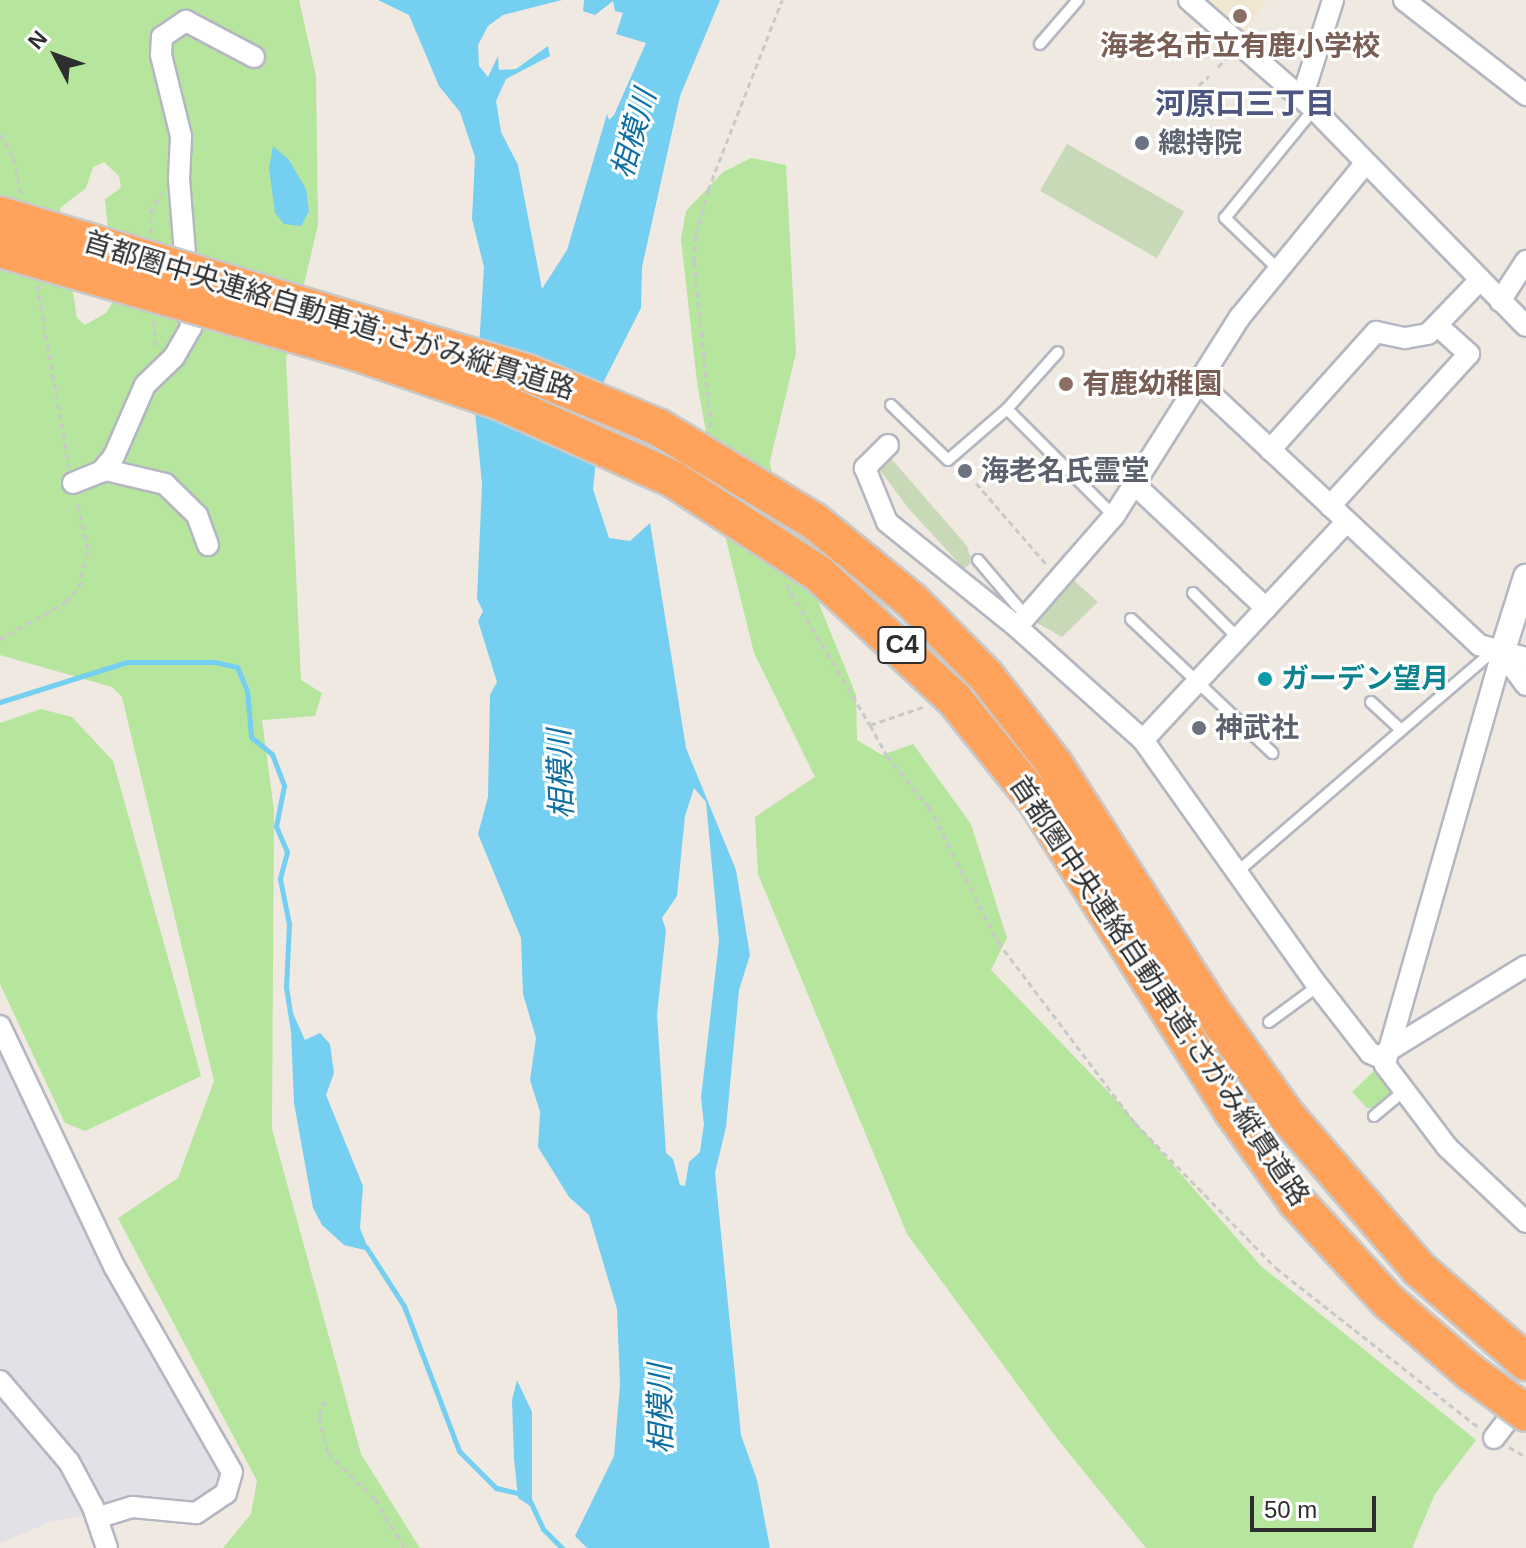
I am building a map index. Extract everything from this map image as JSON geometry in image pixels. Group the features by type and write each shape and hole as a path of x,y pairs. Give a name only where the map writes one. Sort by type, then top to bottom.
{"highway":[{"name":"首都圏中央連絡自動車道;さがみ縦貫道路","path":"11,209 528,373 658,427 814,521 911,600 986,676 1055,765 1211,1009 1287,1116 1419,1269 1526,1362"},
{"name":"首都圏中央連絡自動車道;さがみ縦貫道路","path":"0,249 358,353 542,418 673,479 818,573 946,690 1035,799 1233,1112 1296,1201 1388,1301 1470,1372 1526,1413"}],"street":[{"path":"1189,0 1308,104 1526,326"},
{"path":"1308,104 1333,0"},
{"path":"1404,0 1526,95"},
{"path":"101,472 119,447 145,385 174,357 191,328 179,179 181,136 161,55 162,37 186,21 254,57"},
{"path":"1018,617 1060,580 1114,516 1196,380 1278,269 1365,164"},
{"path":"1500,301 1526,261"},
{"path":"1270,450 1376,332 1405,338 1428,334 1479,281"},
{"path":"1330,506 1469,354 1438,326"},
{"path":"1196,380 1467,634 1498,651 1526,658"},
{"path":"888,445 865,468 877,507 902,537 985,602 1018,617 1143,740 1236,873 1370,1053 1386,1056 1429,1021 1522,974"},
{"path":"73,483 101,472 141,475 165,484 197,515 208,545"},
{"path":"1134,484 1266,608"},
{"path":"1143,740 1346,522"},
{"path":"1526,577 1498,651 1386,1056 1403,1092 1447,1147 1526,1222"},
{"path":"1498,651 1526,685"},
{"path":"0,1026 114,1266 232,1472 226,1493 196,1513 132,1507 97,1518"},
{"path":"0,1381 50,1436 97,1518 107,1548"},
{"path":"1494,1438 1526,1397"}],"lane":[{"path":"1040,44 1078,0"},
{"path":"1278,269 1225,218 1308,104"},
{"path":"891,405 948,460 1007,409 1058,352"},
{"path":"1007,409 1114,516"},
{"path":"978,560 1003,589 1018,617"},
{"path":"985,602 1003,589"},
{"path":"1193,593 1238,638"},
{"path":"1131,619 1272,753"},
{"path":"1236,873 1401,730 1498,651"},
{"path":"1371,702 1401,730"},
{"path":"1269,1022 1318,986"},
{"path":"1374,1116 1403,1092"}],"path":[{"path":"712,432 694,261 696,234 708,190 782,0"},
{"path":"1169,112 1209,76"},
{"path":"1184,96 1186,88 1192,93"},
{"path":"0,134 14,158 11,209"},
{"path":"0,639 66,602 79,587 88,549 55,411 35,276"},
{"path":"976,483 1060,580"},
{"path":"783,579 791,592"},
{"path":"870,725 887,756 929,807 998,942 1135,1123 1276,1268 1494,1438 1526,1457"},
{"path":"325,1401 319,1417 328,1453 375,1499 405,1548"}],"shaded area":[{"name":"海老名市立有鹿小学校","path":"1204,0 1267,0 1244,32"},
{"path":"0,1032 45,1142 165,1377 224,1467 225,1478 209,1503 100,1512 50,1522 0,1543"}],"green space":[{"path":"0,0 299,0 316,76 318,225 286,359 301,680 322,693 315,716 262,720 274,811 272,1129 361,1454 420,1548 223,1548 251,1514 257,1481 118,1218 178,1178 214,1081 122,697 112,687 0,655","holes":["104,162 119,176 121,188 105,199 115,298 106,313 85,325 77,318 60,208 86,188 93,167"]},
{"path":"1067,144 1184,212 1157,258 1040,191"},
{"path":"751,158 786,165 796,353 770,461 774,493 856,695 857,740 882,755 913,744 971,824 1007,938 991,970 1119,1103 1261,1266 1476,1440 1435,1494 1412,1548 1146,1548 1059,1441 907,1234 758,874 755,817 815,777 754,653 723,527 697,382 681,239 686,211 723,172"},
{"path":"888,455 967,546 972,562 964,569 909,509 873,461"},
{"path":"1070,577 1098,602 1062,637 1034,621"},
{"path":"41,709 72,717 113,761 201,1076 85,1131 65,1123 0,984 0,723"},
{"path":"1376,1069 1393,1092 1374,1108 1367,1108 1352,1092"}],"water":[{"name":"相模川","path":"378,0 562,0 503,15 488,26 478,45 479,66 488,77 498,56 499,70 516,69 548,46 550,56 506,79 496,101 501,132 518,165 542,289 567,250 607,114 609,120 614,115 646,43 616,34 623,13 615,11 613,1 595,15 583,11 584,0 720,0 680,96 642,267 641,308 604,381 593,489 609,538 630,541 650,523 686,748 736,870 750,955 739,990 726,1127 715,1173 741,1435 757,1480 770,1548 587,1548 575,1536 614,1456 620,1385 617,1309 589,1215 569,1197 538,1147 540,1112 530,1080 536,1038 523,994 521,938 478,834 488,797 490,695 497,682 478,621 483,611 477,599 482,484 475,412 484,267 472,219 475,157 460,112 439,86 409,15","holes":["694,788 706,802 719,941 701,1098 704,1124 700,1152 689,1162 685,1186 680,1185 673,1159 666,1153 657,1015 666,930 662,918 677,896 685,816"]},
{"path":"273,146 289,160 306,189 309,211 301,226 284,224 275,213 269,168"},
{"path":"290,1007 305,1040 320,1033 330,1044 334,1073 326,1095 363,1186 360,1228 369,1251 344,1245 322,1225 313,1208 294,1103"},
{"path":"517,1380 532,1412 532,1507 518,1498 512,1400"}],"waterway":[{"path":"0,702 127,662 215,662 237,667 247,690 251,737 272,754 284,786 276,826 287,852 280,879 289,924 286,987 293,1031"},
{"path":"366,1247 404,1306 459,1451 496,1488 522,1494"},
{"path":"530,1501 543,1529 562,1548"}],"place":[{"name":"海老名市立有鹿小学校","path":"1240,16"},
{"name":"總持院","path":"1142,143"},
{"name":"有鹿幼稚園","path":"1066,384"},
{"name":"海老名氏霊堂","path":"965,471"},
{"name":"ガーデン望月","path":"1265,679"},
{"name":"神武社","path":"1199,728"}],"district":[{"name":"河原口三丁目","path":"1245,104"}]}
